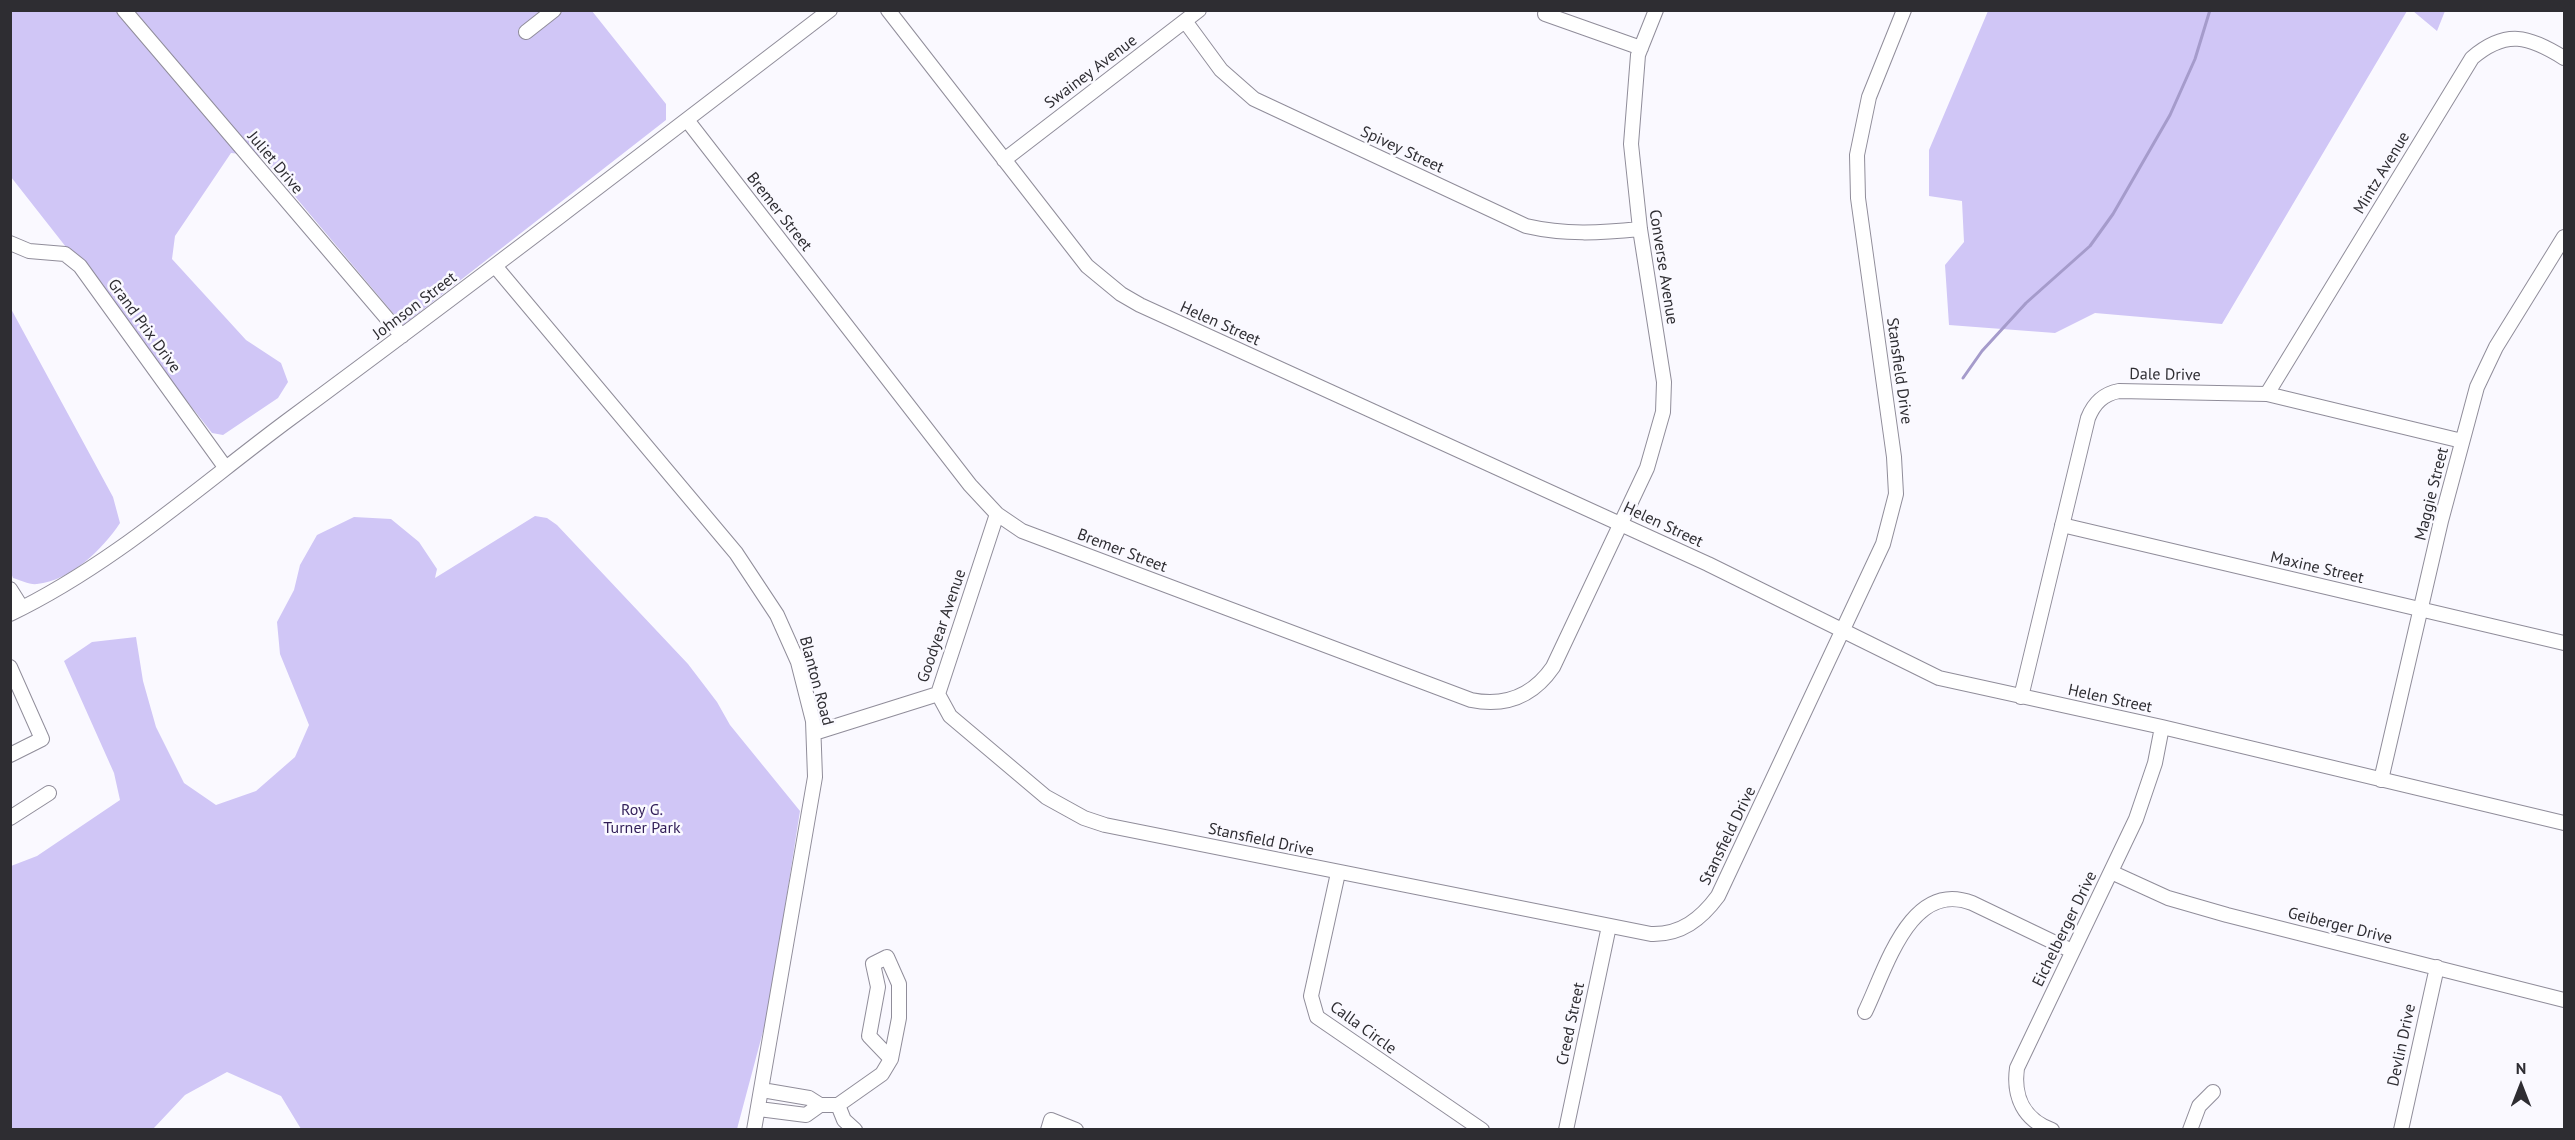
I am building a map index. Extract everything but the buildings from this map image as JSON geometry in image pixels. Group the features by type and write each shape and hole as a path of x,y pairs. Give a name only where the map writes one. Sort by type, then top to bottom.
{"street":[{"name":"Juliet Drive","path":"124,10 402,336"},
{"path":"526,32 554,10"},
{"name":"Johnson Street","path":"16,611 113,555 225,467 495,266 830,10"},
{"name":"Helen Street","path":"888,10 1087,266 1103,281 1140,305 1620,523 1939,678 2162,727 2565,823"},
{"name":"Swainey Avenue","path":"1004,160 1199,10"},
{"name":"Converse Avenue","path":"1620,523 1652,455 1659,433 1664,390 1640,229 1631,135 1634,82 1641,48 1656,10"},
{"name":"Stansfield Drive","path":"938,694 950,716 1046,797 1084,818 1105,825 1651,934 1673,932 1693,923 1718,896 1844,633 1883,544 1896,494 1894,457 1858,198 1857,154 1869,97 1904,10"},
{"path":"1545,14 1641,48"},
{"name":"Spivey Street","path":"1185,21 1221,70 1254,99 1526,226 1556,232 1586,234 1640,229"},
{"name":"Mintz Avenue","path":"2267,394 2472,58 2490,45 2511,39 2540,43 2565,58"},
{"name":"Bremer Street","path":"687,120 970,486 997,514 1022,531 1486,703 1508,702 1522,697 1545,679 1620,523"},
{"name":"Maggie Street","path":"2381,780 2441,521 2477,387 2489,360 2565,237"},
{"name":"Grand Prix Drive","path":"10,243 29,251 65,254 80,266 225,467"},
{"name":"Blanton Road","path":"495,266 715,528 757,583 790,641 803,682 814,733 815,777 812,806 754,1130"},
{"name":"Dale Drive","path":"2020,697 2088,418 2094,405 2105,395 2119,391 2267,394 2462,441"},
{"name":"Goodyear Avenue","path":"814,733 938,694 997,514"},
{"name":"Maxine Street","path":"2062,525 2565,643"},
{"path":"10,589 16,611"},
{"path":"10,667 42,738 10,755"},
{"name":"Eichelberger Drive","path":"2052,1130 2034,1122 2024,1111 2018,1097 2016,1075 2022,1054 2111,872 2147,791 2162,727"},
{"path":"10,818 50,793"},
{"name":"Geiberger Drive","path":"2111,872 2178,901 2565,1000"},
{"name":"Calla Circle","path":"1338,873 1311,996 1317,1017 1482,1130"},
{"path":"1865,1012 1911,918 1928,904 1942,899 1957,898 1972,903 2072,951"},
{"name":"Creed Street","path":"1566,1130 1609,926"},
{"path":"762,1089 809,1098 820,1105 838,1105 882,1074 891,1059 897,1032 899,984 887,957 873,964 878,987 869,1036 891,1059"},
{"name":"Devlin Drive","path":"2401,1130 2437,967"},
{"path":"2190,1130 2199,1106 2213,1092"},
{"path":"759,1109 806,1115 820,1105"},
{"path":"838,1105 844,1120 855,1130"},
{"path":"1048,1130 1051,1120 1076,1130"}],"green space":[{"path":"1988,10 2407,11 2222,324 2095,313 2055,333 1949,325 1945,265 1964,242 1962,201 1929,196 1929,150"},
{"path":"11,11 592,11 666,104 666,120 403,325 261,156 231,153 175,236 172,259 246,340 281,363 288,382 278,398 223,435 212,433 11,177"},
{"path":"2413,11 2445,11 2437,31"},
{"path":"10,307 113,497 120,523 95,553 84,562 62,577 37,584 13,578 11,573"},
{"name":"Roy G. Turner Park","path":"535,516 547,518 557,525 688,664 717,702 730,725 800,811 769,1009 737,1129 301,1129 281,1096 227,1072 185,1095 153,1129 11,1130 11,866 37,856 120,800 114,773 64,661 92,642 136,637 143,681 156,727 184,783 216,805 256,791 295,757 309,725 280,654 277,622 294,590 300,565 317,535 354,517 391,519 419,542 437,569 435,578"}],"waterway":[{"path":"1963,378 1982,351 2026,303 2090,246 2113,214 2170,115 2195,59 2210,10"}]}
